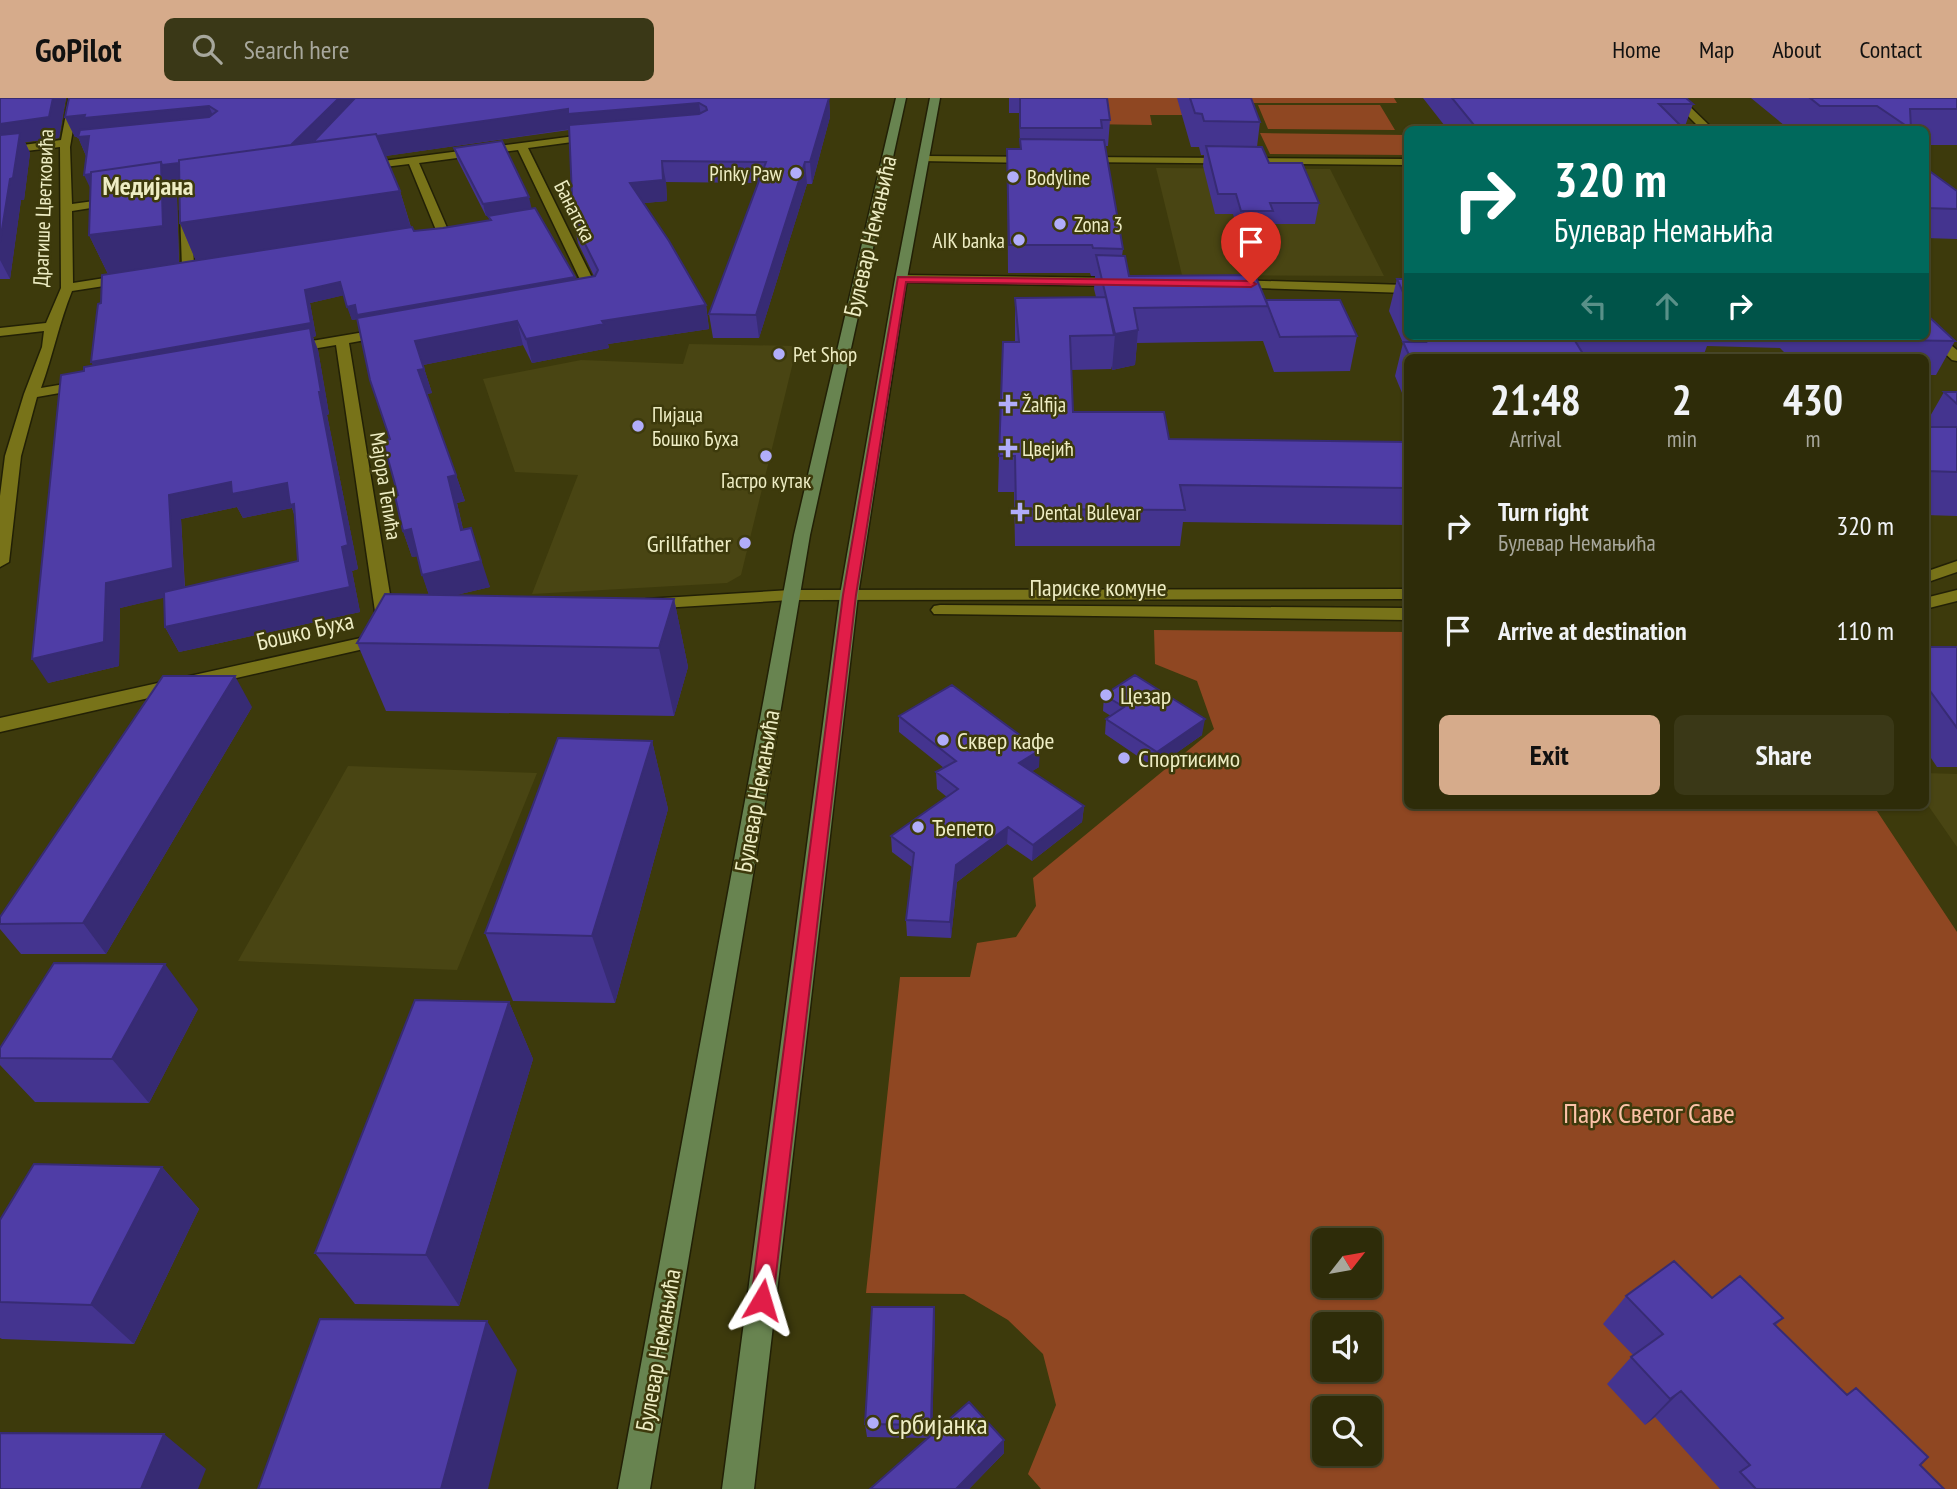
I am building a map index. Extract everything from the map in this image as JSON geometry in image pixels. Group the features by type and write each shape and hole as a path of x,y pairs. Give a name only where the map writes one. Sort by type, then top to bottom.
{"street":[{"name":"Булевар Немањића","path":"634,1489 790,601 901,98"},
{"name":"Булевар Немањића","path":"738,1489 849,602 901,279 935,98"},
{"path":"1675,98 1705,126"},
{"name":"Драгише Цветковића","path":"0,562 13,456 31,394 49,347 51,326 66,288 68,145 78,99"},
{"path":"350,168 521,144 608,135"},
{"name":"Банатска","path":"521,144 550,213 594,295 568,299"},
{"path":"0,151 68,145"},
{"path":"925,159 1047,160"},
{"path":"413,160 442,230"},
{"path":"1071,160 1404,162"},
{"path":"185,194 188,268"},
{"path":"66,208 130,199"},
{"path":"66,288 139,276"},
{"name":"Булевар Немањића","path":"901,279 1133,282"},
{"path":"1212,283 1404,289"},
{"path":"0,332 51,326"},
{"path":"276,351 408,328"},
{"path":"1929,332 1957,357"},
{"name":"Мајора Тепића","path":"342,340 393,636"},
{"path":"31,394 102,382"},
{"path":"1929,576 1957,566"},
{"name":"Париске комуне","path":"849,602 1404,594"},
{"path":"1929,603 1957,595"},
{"name":"Париске комуне","path":"790,601 1404,614"},
{"path":"632,605 790,601"},
{"name":"Бошко Буха","path":"0,726 393,636"}],"shaded area":[{"path":"1156,168 1330,169 1384,276 1182,275"},
{"name":"Пијаца Бошко Буха","path":"689,344 797,346 741,575 727,583 532,594 578,475 515,472 483,379 581,360 683,364"},
{"path":"348,766 537,773 457,970 238,961"},
{"path":"1929,773 1957,774 1957,847 1929,807"}],"green space":[{"path":"1051,98 1394,98 1397,103 1240,103 1244,115 1150,115 1152,125 1083,124"},
{"path":"1258,105 1380,105 1395,130 1268,129"},
{"path":"1260,133 1404,135 1404,155 1270,154"},
{"name":"Парк Светог Саве","path":"1154,630 1404,632 1404,809 1876,809 1957,932 1957,1489 1041,1489 1028,1474 1056,1405 1043,1354 1008,1320 964,1294 866,1293 900,977 970,977 977,943 1016,937 1036,906 1033,878 1214,729 1197,681 1155,664"}],"building":[{"path":"0,98 53,98 49,117 0,124"},
{"path":"69,98 339,98 291,145 84,175 89,136 78,137 80,130 209,117 217,111 209,106 84,118 85,115 65,117"},
{"path":"355,98 829,98 810,162 805,162 756,315 709,314 766,162 662,161 663,180 630,183 669,241 706,305 602,321 604,324 526,339 517,321 415,341 424,369 418,370 456,475 448,477 461,530 471,528 481,561 422,575 411,529 403,531 395,496 398,495 383,441 390,439 370,380 357,318 595,276 598,270 573,220 569,125 699,114 707,110 699,103 568,114 568,109 377,136 313,142"},
{"path":"1020,98 1107,98 1110,120 1101,120 1102,128 1020,128"},
{"path":"1190,98 1251,98 1260,122 1204,121 1202,114 1195,113"},
{"path":"1452,98 1686,98 1693,104 1659,104 1681,126 1475,126"},
{"path":"1810,98 1957,98 1957,109 1910,109 1911,126 1907,126 1877,106 1820,106"},
{"path":"20,133 13,178 10,179 0,242 0,135"},
{"path":"376,134 400,191 180,223 179,160"},
{"name":"Zona 3","path":"1020,139 1104,140 1123,249 1093,248 1092,245 1009,245 1007,149 1021,149"},
{"path":"502,141 529,197 483,204 454,148"},
{"path":"1206,146 1262,147 1269,163 1302,163 1319,203 1270,203 1273,211 1241,211 1236,194 1218,194"},
{"path":"161,162 163,226 89,235 91,172"},
{"path":"1929,171 1957,191 1957,209 1929,208"},
{"path":"535,208 575,277 357,315 355,305 347,307 340,282 305,290 311,323 91,362 98,304 101,303 102,275 412,227 414,231 443,228 491,220 488,216"},
{"path":"1096,255 1125,256 1129,276 1255,275 1268,306 1134,308 1138,330 1115,334"},
{"path":"1397,279 1404,279 1404,294"},
{"path":"1106,297 1114,335 1070,336 1073,412 1164,412 1169,439 1404,442 1404,488 1180,485 1185,510 1016,509 1015,456 999,456 1003,342 1019,342 1015,298"},
{"path":"1266,300 1340,300 1357,336 1280,337"},
{"path":"1929,317 1955,341 1887,340 1929,340"},
{"path":"310,328 319,392 348,545 342,547 350,587 165,627 164,592 298,561 294,504 290,505 287,483 232,494 231,482 169,495 173,568 106,583 104,642 32,659 61,375 84,371 84,367"},
{"path":"1425,340 1574,340 1583,354 1409,354 1403,342 1426,342"},
{"path":"1944,392 1957,392 1957,404"},
{"path":"1929,427 1957,427 1957,472 1929,471"},
{"path":"385,594 674,599 659,648 357,643"},
{"path":"1929,647 1957,647 1957,728 1929,690"},
{"path":"1135,675 1205,719 1157,752 1106,719 1124,707 1104,695"},
{"path":"163,676 235,676 83,923 0,924 0,917"},
{"path":"952,685 1040,750 1019,763 1084,806 1033,845 1008,827 956,865 950,922 906,920 914,853 891,836 958,789 936,772 956,761 899,716"},
{"path":"558,738 652,741 592,936 485,933"},
{"path":"54,963 165,964 112,1059 0,1058 0,1048"},
{"path":"415,1000 509,1002 426,1255 315,1253"},
{"path":"34,1164 162,1167 91,1305 0,1302 0,1220"},
{"path":"1674,1261 1712,1298 1740,1276 1783,1318 1774,1324 1847,1395 1856,1388 1928,1457 1920,1465 1944,1489 1756,1489 1740,1472 1750,1465 1681,1391 1670,1399 1631,1357 1663,1334 1626,1296"},
{"path":"872,1307 934,1307 931,1425 865,1424"},
{"path":"320,1319 487,1321 441,1489 258,1489"},
{"path":"969,1402 1004,1440 956,1489 870,1489"},
{"path":"0,1433 164,1434 141,1489 0,1489"}],"place":[{"name":"Pinky Paw","path":"796,173"},
{"name":"Bodyline","path":"1013,177"},
{"name":"Zona 3","path":"1060,224"},
{"name":"AIK banka","path":"1019,240"},
{"name":"Pet Shop","path":"779,354"},
{"name":"Žalfija","path":"1008,404"},
{"name":"Пијаца Бошко Буха","path":"638,426"},
{"name":"Цвејић","path":"1008,448"},
{"name":"Гастро кутак","path":"766,456"},
{"name":"Dental Bulevar","path":"1020,512"},
{"name":"Grillfather","path":"745,543"},
{"name":"Цезар","path":"1106,695"},
{"name":"Сквер кафе","path":"943,740"},
{"name":"Спортисимо","path":"1124,758"},
{"name":"Ђепето","path":"918,827"},
{"name":"Србијанка","path":"873,1423"}],"district":[{"name":"Медијана","path":"148,185"}],"route":[{"path":"762,1300 849,595 901,279 1251,284"}]}
